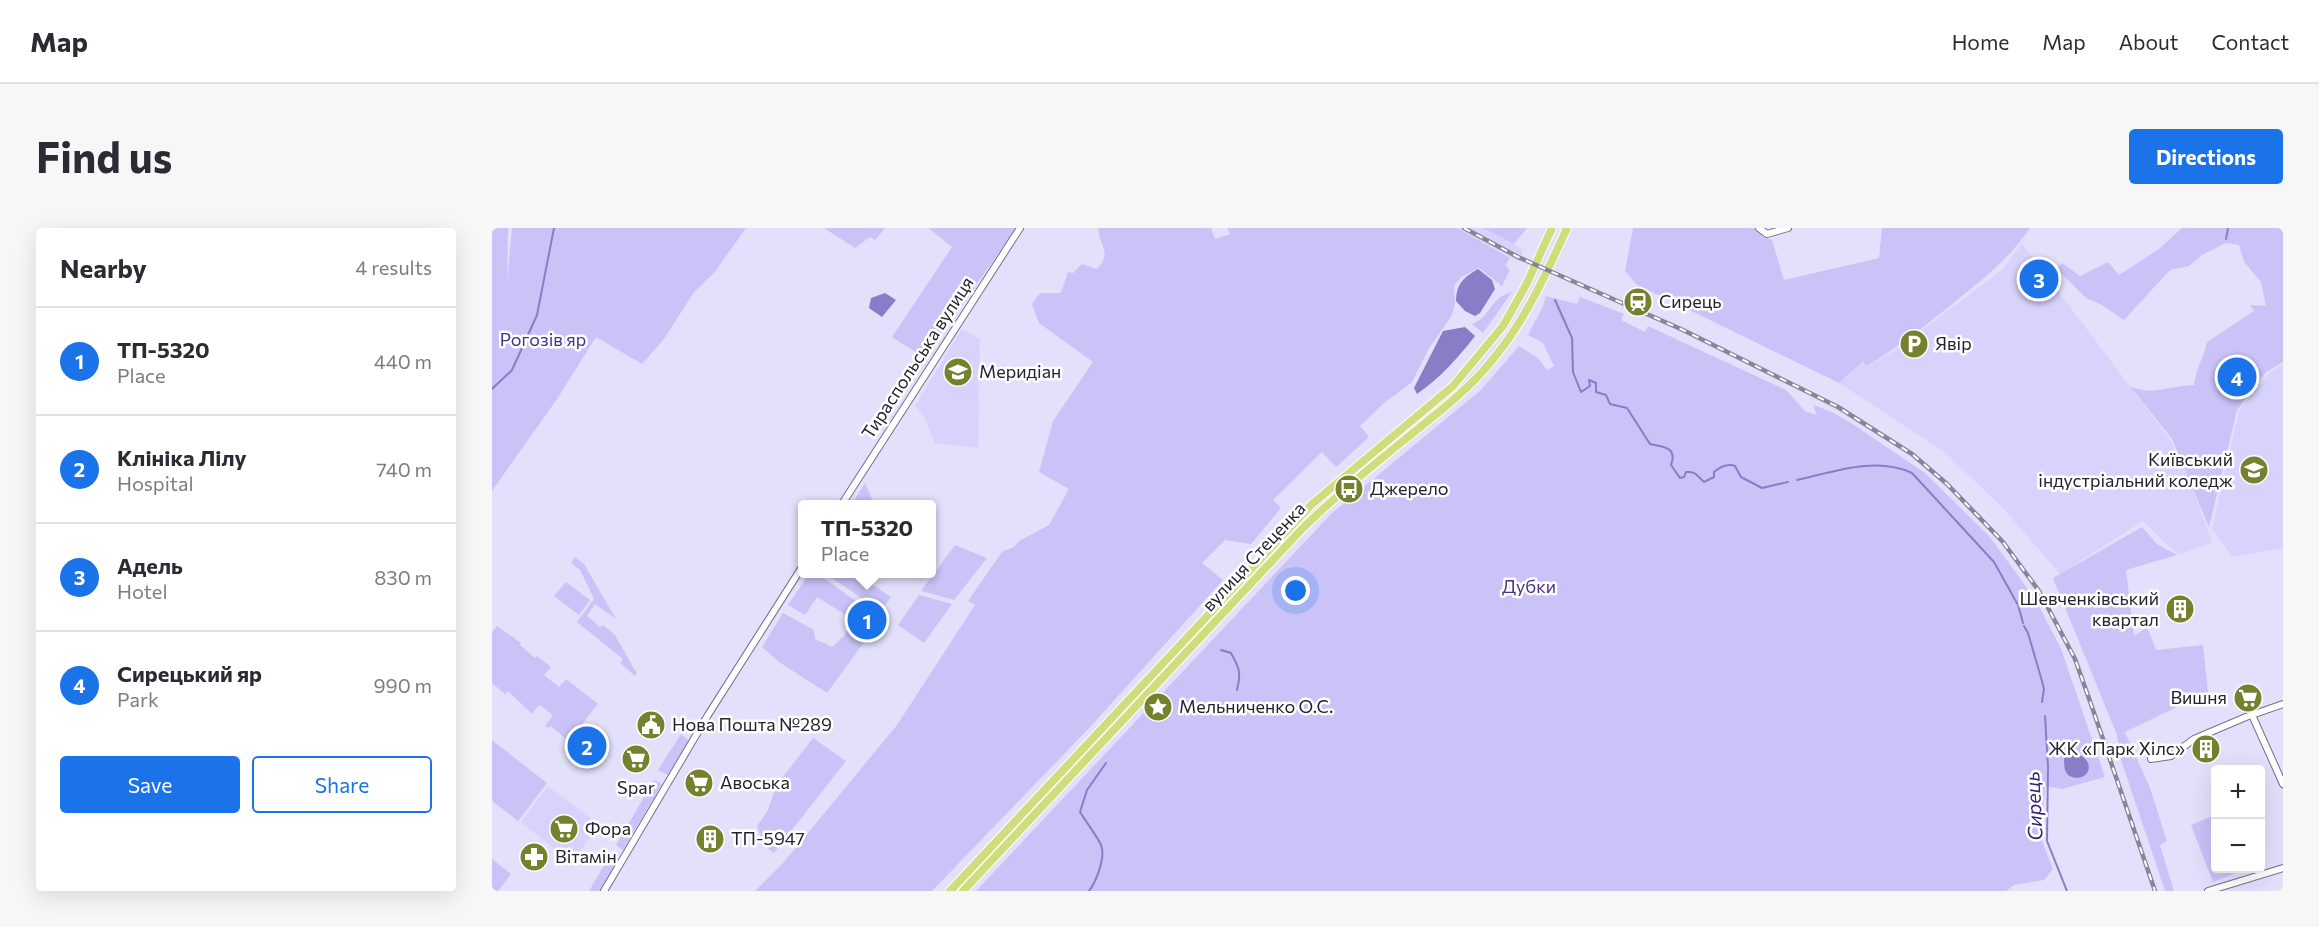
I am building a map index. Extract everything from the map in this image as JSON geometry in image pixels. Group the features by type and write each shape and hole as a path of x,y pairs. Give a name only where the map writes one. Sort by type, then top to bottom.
{"main road":[{"name":"вулиця Стеценка","path":"950,891 1312,504 1453,386 1503,326 1526,285 1552,228"},
{"name":"вулиця Стеценка","path":"963,891 1300,531 1347,487 1454,400 1482,372 1522,319 1549,269 1567,228"}],"street":[{"name":"Тираспольська вулиця","path":"845,500 1020,228"},
{"path":"1759,228 1767,234 1788,228"},
{"path":"604,891 708,715 798,573"},
{"path":"2151,759 2171,756 2194,739 2252,714 2283,704"},
{"path":"2252,714 2283,784"},
{"path":"2208,891 2283,868"}],"shaded area":[{"path":"1457,228 1483,228 1514,244 1523,250 1520,262"},
{"path":"2022,243 2171,441 2194,492 2212,543 2178,555 2143,521 2060,574 2001,506 1943,451 1839,383 1863,361 1867,366 1897,349 2002,270"},
{"path":"1478,269 1492,280 1495,289 1480,313 1475,316 1465,311 1456,301 1456,295 1462,282"},
{"path":"885,293 896,300 882,317 869,308 871,298"},
{"path":"1465,327 1475,336 1448,367 1417,394 1414,388 1443,331"},
{"name":"Меридіан","path":"962,329 980,339 978,448 935,443 924,416 915,406"},
{"name":"Київський індустріальний коледж","path":"2283,365 2283,548 2233,557 2212,529 2239,411 2270,372"},
{"path":"2069,752 2081,755 2087,761 2089,769 2082,777 2070,776 2065,769 2064,758"},
{"path":"548,786 600,825 571,862 521,822"}],"green space":[{"name":"Рогозів яр","path":"492,228 508,228 507,282 512,228 746,228 714,273 694,292 664,339 642,364 596,337 557,399 492,491"},
{"path":"824,228 885,228 875,240 870,237 855,248"},
{"path":"928,228 1016,228 925,358 892,337 952,247"},
{"path":"1098,228 1211,228 1215,239 1230,234 1227,228 1457,228 1510,258 1505,265 1510,270 1502,286 1479,268 1461,277 1454,286 1455,304 1452,315 1428,350 1412,382 1383,404 1360,426 1369,437 1336,467 1322,452 1273,500 1281,508 1251,544 1225,540 1202,563 1223,580 1091,726 932,891 755,891 784,862 897,725 975,605 968,601 1002,552 1049,525 1069,489 1039,472 1053,421 1093,362 1039,323 1032,304 1040,293 1061,293 1068,272 1073,273 1082,264 1097,269 1105,253"},
{"path":"1483,228 1527,228 1514,244"},
{"path":"1633,228 1757,228 1763,237 1772,240 1784,280 1879,258 1882,228 2030,228 2023,239 1977,284 1913,335 1866,366 1863,361 1839,383 1636,284 1625,271"},
{"path":"2182,228 2283,228 2283,362 2266,372 2237,410 2209,527 2172,439 2130,386 2154,391 2194,385 2207,342 2254,311 2250,305 2266,306 2261,282 2244,262 2239,245 2226,243 2202,255 2189,266 2170,270 2124,320 2102,305 2086,298 2057,269 2062,263 2080,276 2108,262 2119,275 2159,249"},
{"path":"1512,292 1483,333 1472,324 1483,317 1504,295"},
{"name":"Дубки","path":"1546,296 1577,304 1580,297 1624,314 1621,320 1645,332 1648,326 1786,390 1805,411 1816,415 1814,405 1834,413 1925,473 1990,537 2037,602 2061,649 2105,777 2062,789 2045,786 2042,841 2053,869 2044,880 2014,885 2006,891 976,891 1331,514 1481,390 1519,346 1538,358 1547,370 1554,366 1543,343 1528,335"},
{"path":"865,483 872,500 854,500"},
{"path":"2142,527 2157,544 2177,555 2126,570 2134,636 2147,627 2156,650 2203,645 2208,692 2125,732 2150,788 2167,841 2160,845 2174,891 2165,891 2121,760 2117,735 2053,578"},
{"path":"955,545 987,558 954,600 921,591 931,578 936,578 936,571"},
{"path":"575,557 584,564 616,619 595,604 587,616 600,627 603,625 615,635 637,674 635,676 620,663 623,659 577,622 594,599 580,570 571,563"},
{"path":"806,578 824,578 881,619 827,693 779,662 762,647 783,613 814,630 815,639 832,647 844,636 852,623 847,620 849,617 817,597 805,615 788,605"},
{"path":"832,578 863,578 891,597 881,611"},
{"path":"566,582 590,600 579,615 554,596"},
{"path":"919,595 952,604 924,643 898,625"},
{"path":"497,626 521,643 520,645 535,658 537,656 551,667 544,675 559,687 566,679 598,704 567,743 564,741 566,739 551,726 549,728 545,726 553,715 539,705 532,714 508,691 505,694 492,683 492,632"},
{"path":"681,734 689,741 668,775 658,770"},
{"path":"813,738 846,761 774,853 764,846 757,826 768,810 776,786"},
{"path":"492,740 547,783 518,821 492,801"},
{"path":"654,780 662,784 623,850 616,845"},
{"path":"2211,817 2211,873 2236,873 2213,882 2191,825"},
{"path":"610,855 619,860 601,891 589,891"},
{"path":"492,859 511,874 498,891 492,891"}],"waterway":[{"path":"492,389 512,370 537,315 554,228"},
{"path":"2226,239 2228,228"},
{"name":"Сирець","path":"1555,300 1572,338 1573,372 1581,392 1590,386 1589,380 1596,383 1596,392 1606,395 1610,404 1627,408 1650,444 1668,448 1671,451 1673,459 1671,465 1680,478 1684,477 1686,472 1692,472 1704,482 1714,477 1714,472 1729,465 1735,466 1741,477 1762,488 1788,482"},
{"name":"Сирець","path":"1797,480 1854,467 1869,466 1898,468 1912,473 1994,562 2018,605 2023,623"},
{"name":"Сирець","path":"2024,626 2044,689 2042,702"},
{"path":"1221,650 1231,653 1236,663 1239,671 1237,690"},
{"name":"Сирець","path":"2045,716 2048,767 2047,841 2067,891"},
{"path":"1089,891 1100,869 1102,850 1099,841 1080,812 1087,790 1106,763"}],"railway":[{"path":"1464,228 1518,257 1683,330 1838,407 1912,454 1947,484 2003,542 2039,591 2075,659 2155,891"}],"place":[{"name":"Адель","path":"2039,279"},
{"name":"Сирець","path":"1638,302"},
{"name":"Явір","path":"1914,344"},
{"name":"Меридіан","path":"958,372"},
{"name":"Сирецький яр","path":"2237,377"},
{"name":"Київський індустріальний коледж","path":"2254,470"},
{"name":"Джерело","path":"1349,489"},
{"name":"Шевченківський квартал","path":"2180,609"},
{"name":"ТП-5320","path":"867,620"},
{"name":"Вишня","path":"2248,698"},
{"name":"Мельниченко О.С.","path":"1158,707"},
{"name":"Нова Пошта №289","path":"651,725"},
{"name":"Клініка Лілу","path":"587,746"},
{"name":"ЖК «Парк Хілс»","path":"2206,749"},
{"name":"Spar","path":"636,759"},
{"name":"Авоська","path":"699,783"},
{"name":"Фора","path":"564,829"},
{"name":"ТП-5947","path":"710,839"},
{"name":"Вітамін","path":"534,857"}]}
